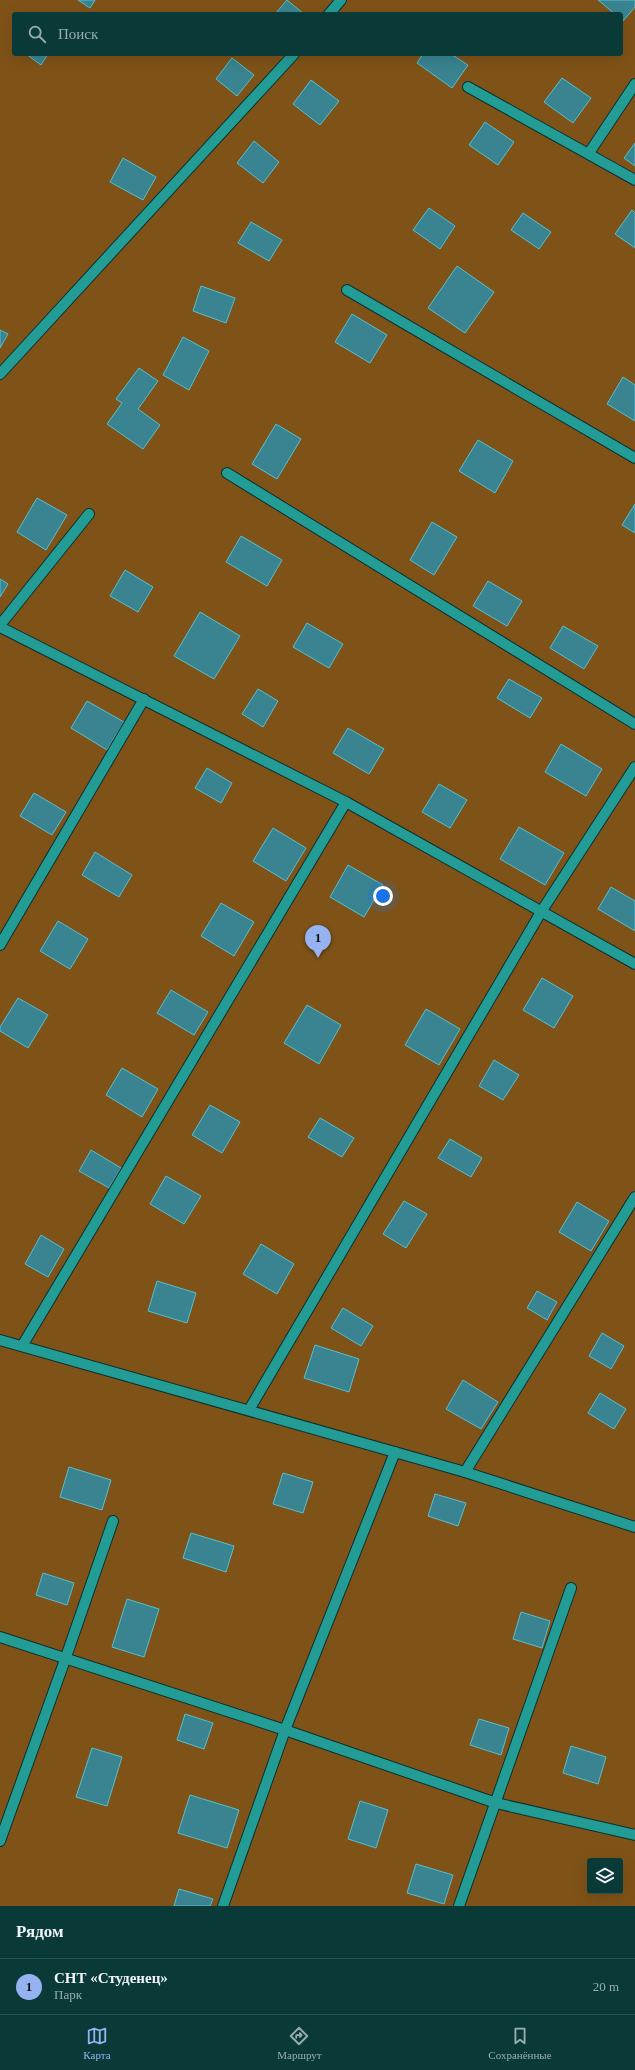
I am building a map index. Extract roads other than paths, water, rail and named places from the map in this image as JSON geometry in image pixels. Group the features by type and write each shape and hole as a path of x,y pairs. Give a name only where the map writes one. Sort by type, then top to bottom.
{"street":[{"path":"331,12 341,0"},
{"path":"0,374 292,56"},
{"path":"589,153 635,84"},
{"path":"468,87 589,153 635,180"},
{"path":"347,290 635,458"},
{"path":"227,473 635,724"},
{"path":"89,514 0,626 346,802 635,964"},
{"path":"0,945 144,699"},
{"path":"249,1410 541,912 635,768"},
{"path":"22,1346 346,802"},
{"path":"465,1472 635,1197"},
{"path":"0,1340 465,1472 635,1527"},
{"path":"223,1906 285,1730 395,1452"},
{"path":"0,1841 113,1521"},
{"path":"459,1906 571,1588"},
{"path":"0,1637 66,1657 285,1730 496,1803 635,1835"}],"place":[{"name":"СНТ «Студенец»","path":"318,958"}]}
